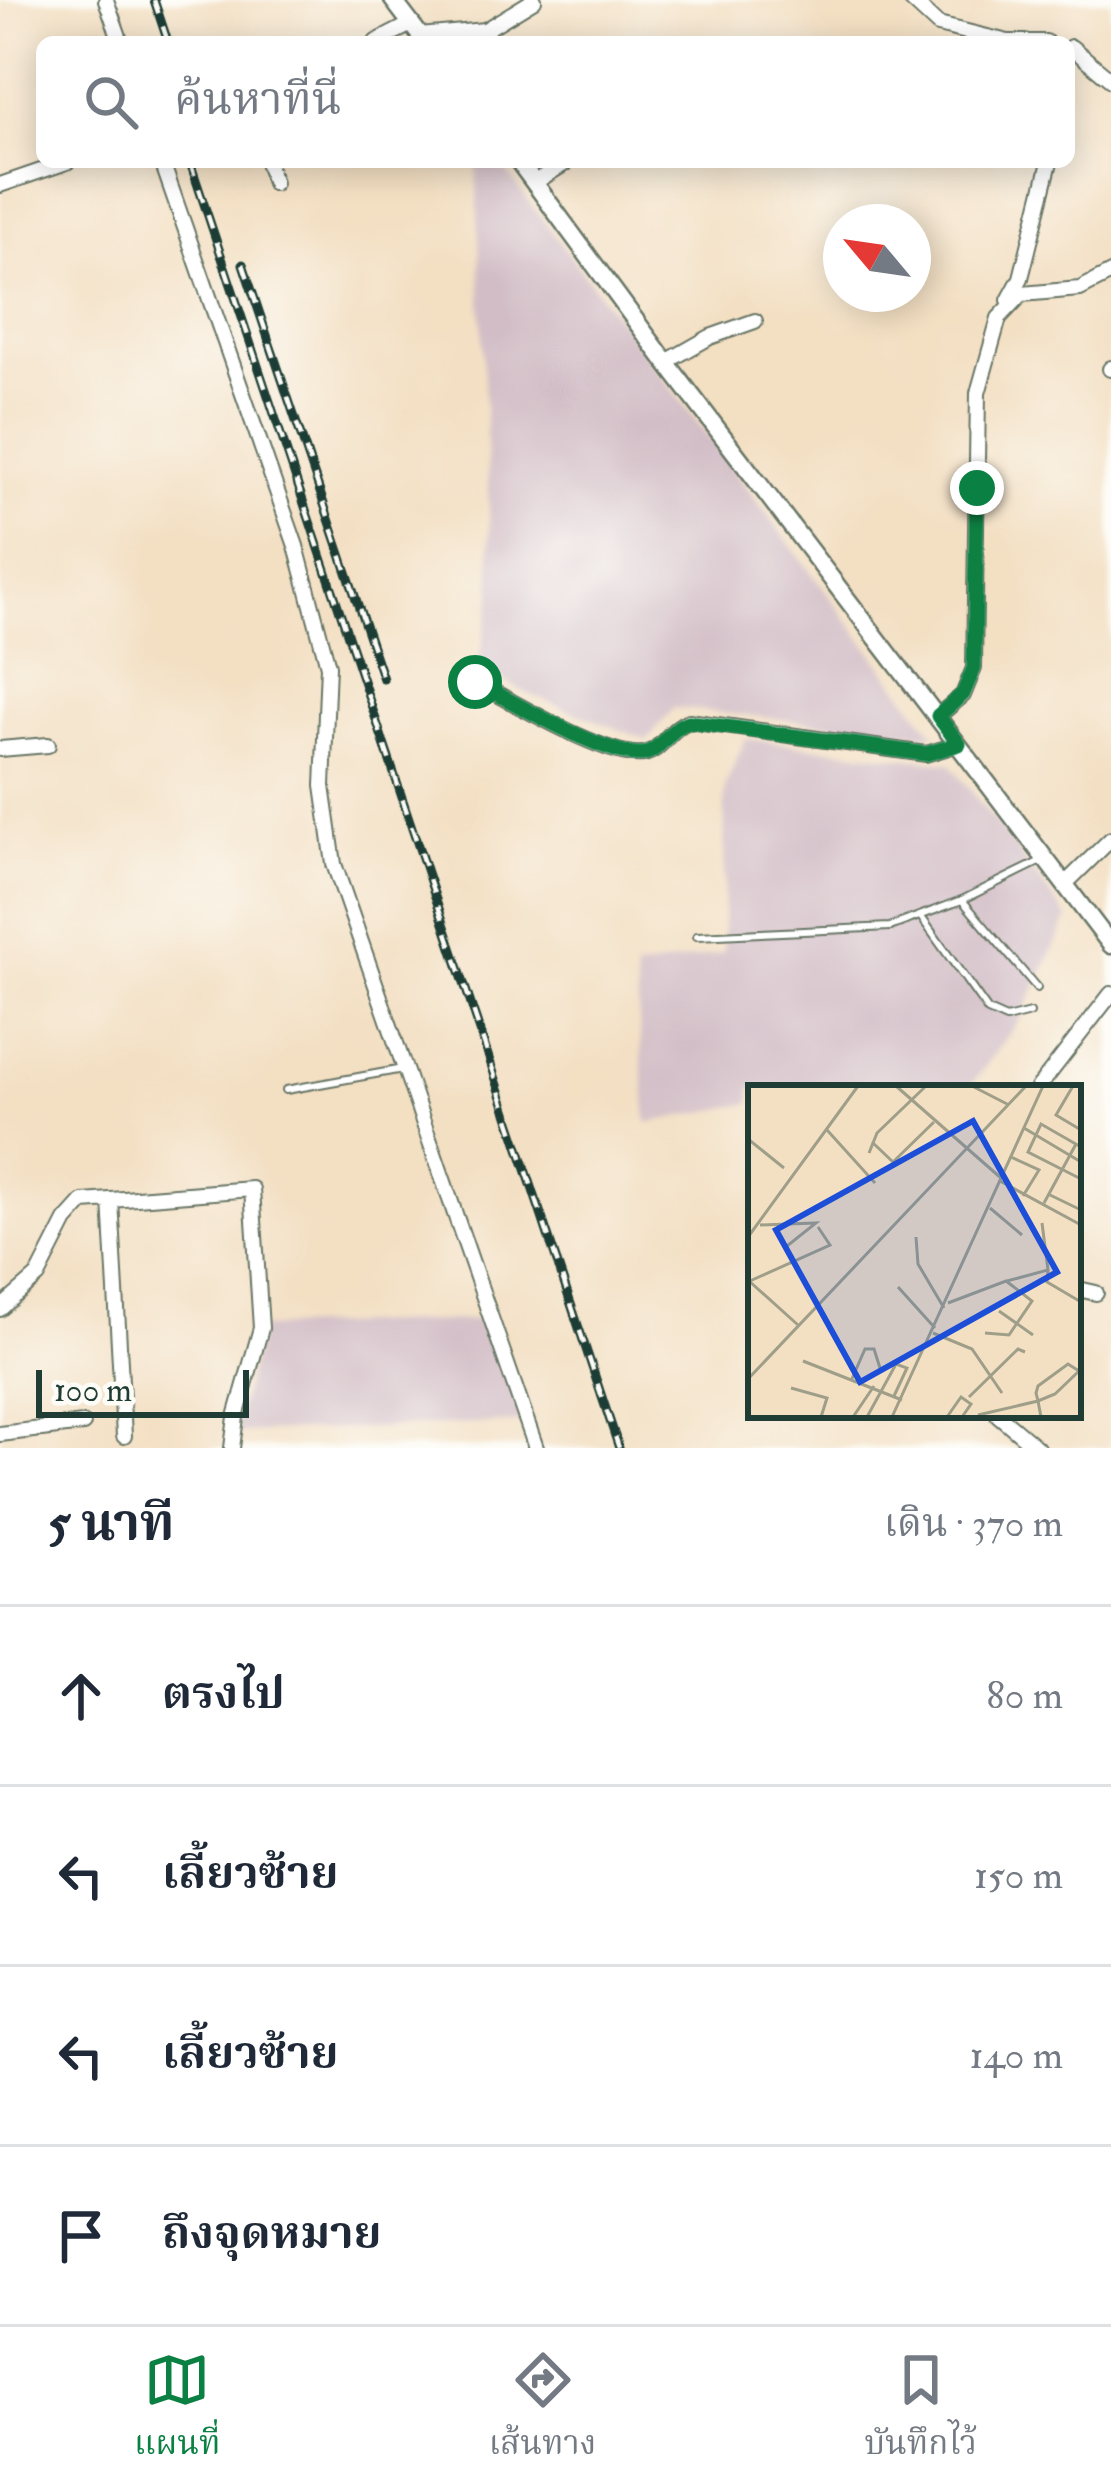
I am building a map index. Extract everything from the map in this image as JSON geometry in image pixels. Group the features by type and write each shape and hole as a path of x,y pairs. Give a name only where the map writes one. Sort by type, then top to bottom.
{"street":[{"path":"106,0 119,36"},
{"path":"393,0 419,34 485,30 534,0"},
{"path":"911,0 938,25 983,36"},
{"path":"1075,55 1111,80"},
{"path":"0,185 50,168"},
{"path":"164,168 296,546 328,666 323,786 334,864 536,1448"},
{"path":"269,168 274,183"},
{"path":"524,168 666,362 1107,934"},
{"path":"535,182 557,168"},
{"path":"938,716 963,694 974,668 978,393 999,318 1021,278 1048,168"},
{"path":"999,318 1022,294 1080,289 1111,273"},
{"path":"666,362 710,337 755,321"},
{"path":"475,682 588,740 632,753 646,754 677,725 689,722 926,754 959,744"},
{"path":"0,749 48,745"},
{"path":"1065,884 1111,839"},
{"path":"1040,1085 1111,994"},
{"path":"0,1309 38,1276 65,1220 83,1202 252,1189 261,1328 232,1448"},
{"path":"111,1200 124,1436"},
{"path":"1081,1290 1096,1293"},
{"path":"1002,1418 1037,1448"},
{"path":"0,1434 82,1424"}],"lane":[{"path":"697,936 872,929 962,901 1046,859"},
{"path":"962,901 1037,988"},
{"path":"921,917 988,1011 1006,1019 1030,1012"},
{"path":"286,1090 403,1069"}],"shaded area":[{"path":"476,168 504,168 935,735 674,708 647,740 526,693 478,667 492,597"},
{"path":"745,739 950,763 1068,918 1021,1018 971,1085 748,1085 748,1104 647,1123 635,970 723,953 725,786"},
{"path":"490,1319 527,1422 233,1433 261,1328"}],"railway":[{"path":"154,0 166,36"},
{"path":"192,168 619,1448"},
{"path":"243,264 383,679"}],"route":[{"path":"475,682 588,740 632,753 646,754 677,725 689,722 926,754 943,751 959,744 938,716 963,694 974,668 977,488"}]}
